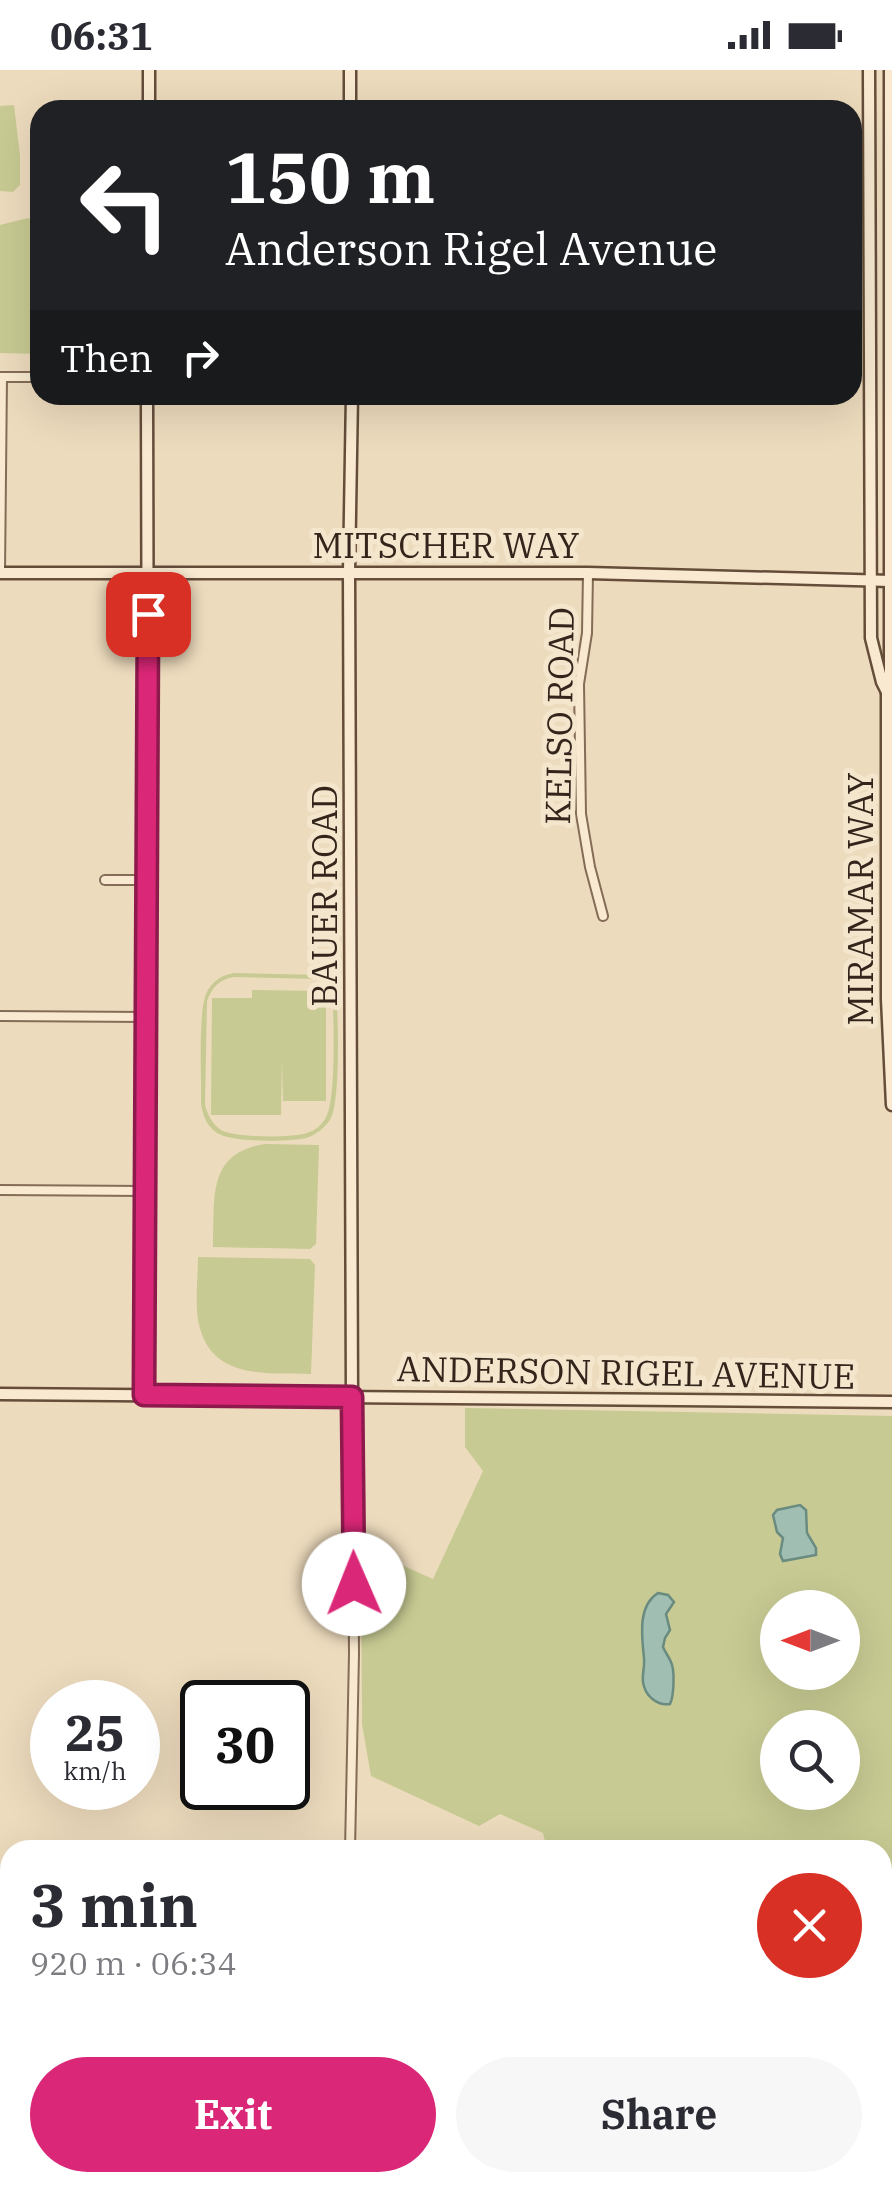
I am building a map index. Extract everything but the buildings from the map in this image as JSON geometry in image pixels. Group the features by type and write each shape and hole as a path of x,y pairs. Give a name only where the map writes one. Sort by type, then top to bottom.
{"street":[{"path":"149,70 149,100"},
{"path":"350,70 350,100"},
{"name":"MIRAMAR WAY","path":"869,70 870,638 887,692"},
{"name":"MIRAMAR WAY","path":"890,70 887,1000 892,1105"},
{"path":"0,573 1,377 30,376"},
{"path":"144,1395 148,405"},
{"name":"BAUER ROAD","path":"352,405 348,572 352,1397"},
{"name":"MITSCHER WAY","path":"0,573 588,573 890,581"},
{"name":"KELSO ROAD","path":"588,573 587,633 580,684 581,814 603,916"},
{"path":"104,880 148,880"},
{"path":"0,1016 146,1017"},
{"path":"0,1190 146,1191"},
{"name":"ANDERSON RIGEL AVENUE","path":"0,1394 892,1402"},
{"path":"350,1840 354,1654 352,1397"}],"green space":[{"path":"14,105 20,185 13,192 0,191 0,106"},
{"path":"30,220 30,354 0,353 0,225"},
{"path":"234,973 322,975 336,989 336,1096 330,1120 313,1135 288,1140 238,1139 221,1135 207,1122 201,1104 202,1012 210,986","holes":["234,977 319,979 328,984 333,995 333,1079 329,1110 323,1122 310,1132 289,1136 250,1136 221,1130 205,1105 207,1001 211,992"]},
{"path":"252,990 321,991 326,996 326,1101 283,1101 282,1060 281,1115 211,1115 212,998 252,998"},
{"path":"265,1144 319,1145 316,1244 310,1249 213,1247 215,1196 223,1168 246,1149"},
{"path":"198,1257 310,1259 315,1265 311,1374 241,1369 214,1354 204,1340 198,1320"},
{"path":"465,1408 892,1416 892,1840 545,1840 543,1833 500,1814 479,1826 371,1776 362,1724 361,1547 433,1579 483,1471 465,1447"}],"shaded area":[{"path":"800,1505 806,1510 807,1533 816,1555 783,1561 783,1538 777,1532 773,1515 777,1510"},
{"path":"658,1593 668,1595 674,1602 666,1614 670,1630 663,1647 673,1671 670,1704 652,1699 643,1682 644,1614"}],"route":[{"path":"148,614 144,1395 352,1397 354,1584"}]}
